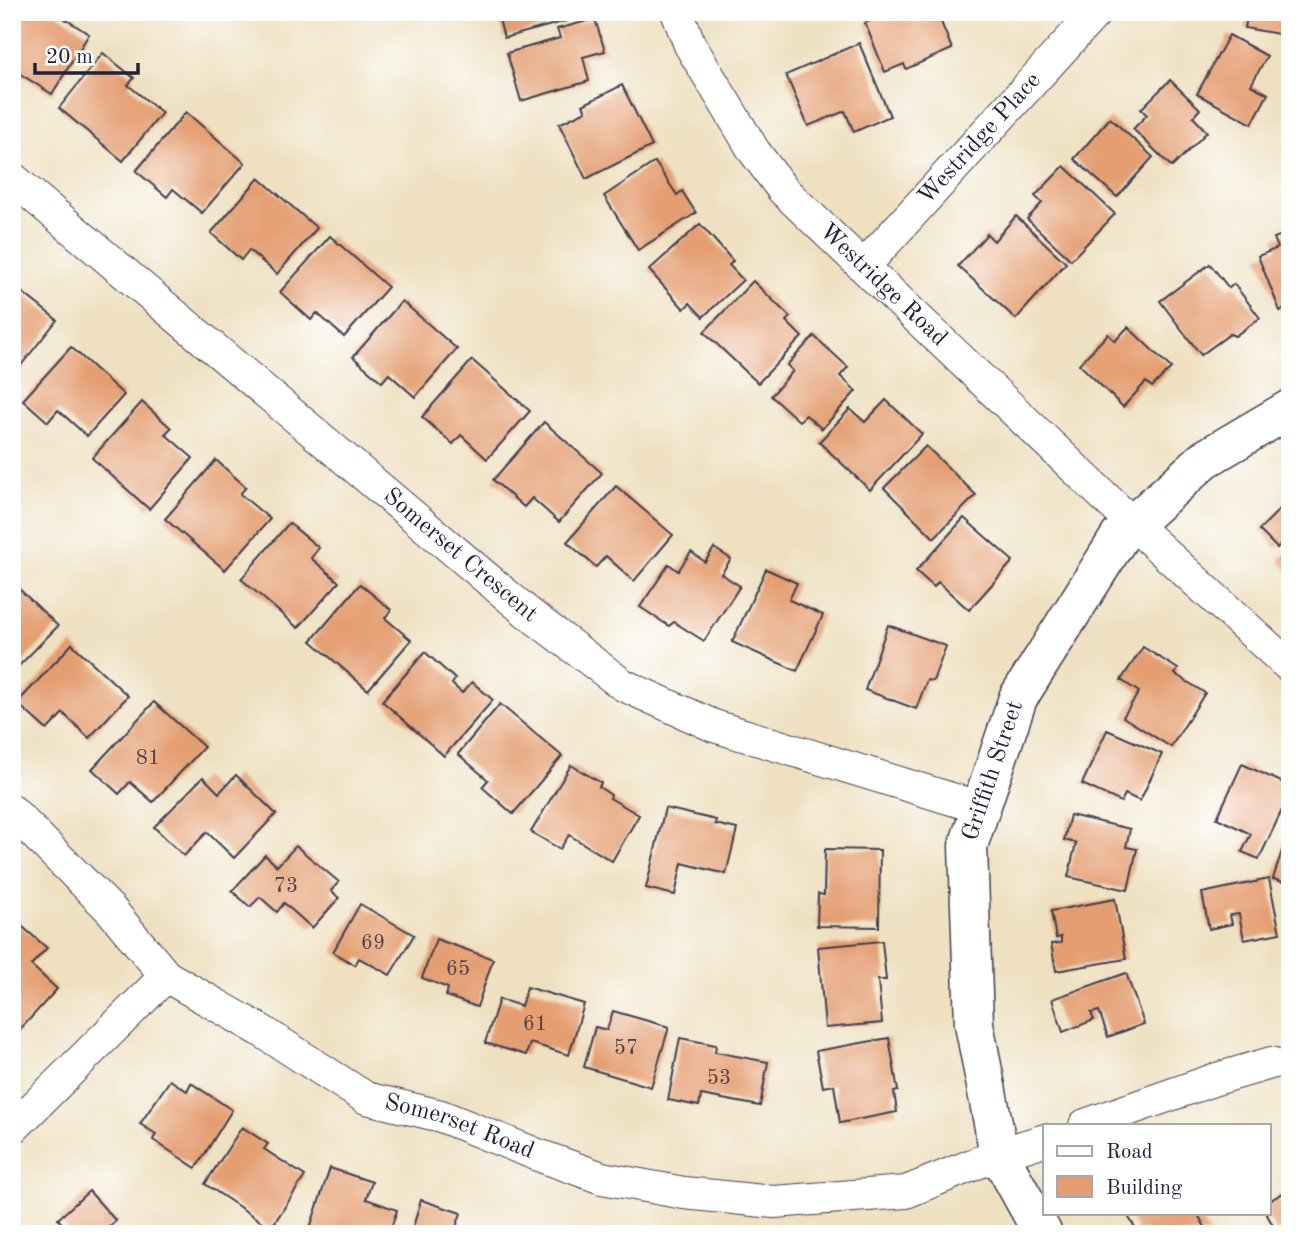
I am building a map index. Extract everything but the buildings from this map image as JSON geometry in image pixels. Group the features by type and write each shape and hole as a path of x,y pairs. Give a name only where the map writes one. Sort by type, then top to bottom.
{"street":[{"name":"Westridge Road","path":"677,12 690,45 754,151 783,190 1133,524 1290,667"},
{"name":"Westridge Place","path":"864,266 1096,12"},
{"name":"Somerset Crescent","path":"12,178 528,613 623,685 714,726 981,808"},
{"name":"Griffith Street","path":"1043,1234 999,1154 974,1024 968,846 1018,698 1120,536 1205,459 1290,409"},
{"name":"Somerset Road","path":"12,811 111,910 166,976 260,1030 366,1098 441,1116 603,1178 684,1193 774,1202 906,1192 999,1154 1043,1141"},
{"path":"12,1129 166,976"},
{"path":"1088,1124 1213,1080 1271,1063"}]}
